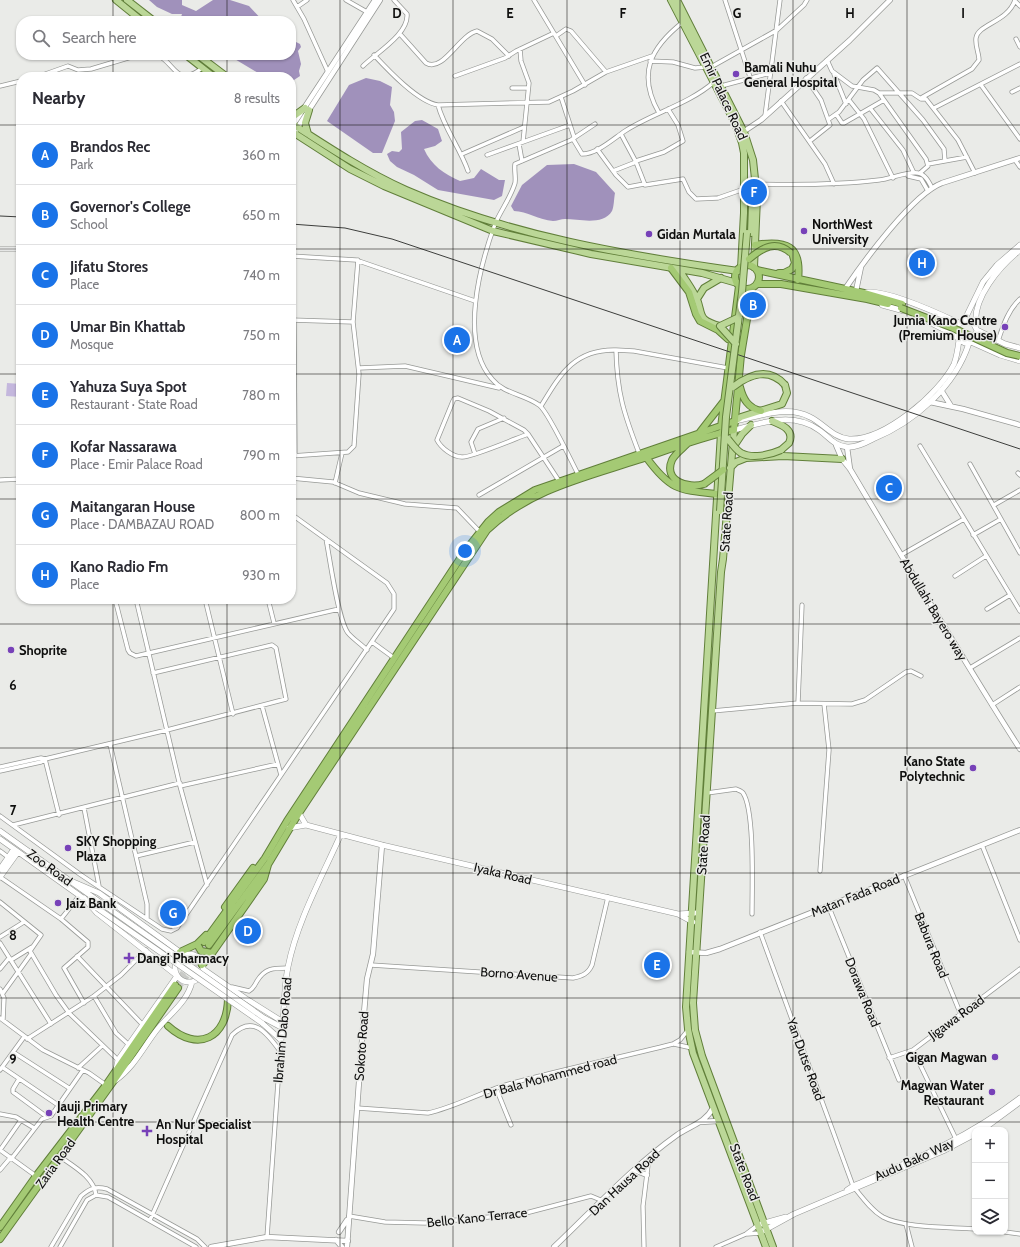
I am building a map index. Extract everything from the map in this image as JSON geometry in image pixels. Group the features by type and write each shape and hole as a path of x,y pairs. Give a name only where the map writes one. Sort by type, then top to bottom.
{"highway":[{"path":"756,245 776,242 790,248 799,262 798,280"},
{"path":"749,259 762,249 770,246 782,247 791,253 795,263 794,267 789,272 784,273 758,270"},
{"path":"721,433 728,368 734,345 738,284 736,277 739,269 745,266 798,280 856,291 865,296"},
{"path":"671,268 690,292 696,314 700,321 722,333 734,345"},
{"path":"207,944 289,828 487,530 510,510 536,495 581,478 688,443 734,430 739,381 755,286 759,277 758,270"},
{"path":"738,284 743,288 781,284 865,296 940,318 997,346 1020,352"},
{"path":"902,306 1007,354 1020,356"},
{"path":"739,381 744,401 750,406 761,411"},
{"path":"700,432 724,400"},
{"path":"202,967 264,879 267,860 287,821 394,658 488,522 510,504 535,490 735,421"},
{"path":"688,443 674,457 671,464 671,473 677,481 685,485 704,484 723,470"},
{"path":"646,457 662,477 674,486 694,493 717,494"},
{"path":"182,954 196,944 208,932 252,870 267,860"},
{"path":"196,944 201,951 212,953"},
{"name":"Zaria Road","path":"0,1227 36,1176 106,1085 176,987 113,1082 0,1239"},
{"path":"168,1026 184,1038 197,1040 211,1036 220,1029 226,1019 228,999"},
{"path":"162,1010 165,1017"}],"main road":[{"path":"116,0 140,16"},
{"path":"127,0 141,16"},
{"name":"Emir Palace Road","path":"671,0 721,86 742,133 746,152 745,189 739,269"},
{"name":"Emir Palace Road","path":"677,0 709,67 714,82 742,133"},
{"path":"192,60 207,72"},
{"path":"205,60 220,72"},
{"path":"296,115 307,109"},
{"path":"307,109 306,123 308,134"},
{"path":"296,129 308,134 409,194 496,222 599,249 739,269"},
{"path":"296,130 324,153 350,169 493,231 591,254 721,278 738,284"},
{"path":"324,153 328,147"},
{"path":"714,570 749,259 748,178 746,152"},
{"name":"Emir Palace Road","path":"746,152 753,160 756,184 756,245 758,270"},
{"path":"721,572 721,512 726,417 749,233"},
{"path":"955,335 956,328 962,322 987,277 997,265 1020,245"},
{"path":"734,430 772,421 792,420 817,428 836,445 847,447 878,437 930,402 941,390 954,372 970,342 976,337 978,312 988,284 999,270 1020,250"},
{"path":"679,270 697,299 699,310 704,319 720,326 734,345"},
{"path":"697,299 704,288 721,278"},
{"path":"865,296 875,292 962,322 970,321 977,328 998,341 1020,348"},
{"path":"865,296 911,314 955,335 959,340 970,342 1000,355 1020,360"},
{"path":"720,326 739,317"},
{"path":"735,421 767,414 795,413 810,417 841,438 854,439 873,434 907,418 933,391 949,372 957,356 959,340"},
{"path":"734,387 749,376 760,374 772,376 785,385 788,393 782,404 741,417 735,421"},
{"path":"728,439 736,449 745,454 764,455 781,450 789,443 790,433 786,426 772,421"},
{"path":"732,453 739,438 751,425"},
{"name":"State Road","path":"734,430 721,572 693,1004 698,1042 764,1223 763,1231 766,1247"},
{"name":"State Road","path":"721,433 713,554 714,570 686,1001 688,1029 692,1048 713,1108 758,1226 773,1247"},
{"path":"730,468 736,462 746,458 761,459 783,456 842,459"},
{"path":"299,813 306,826"},
{"name":"Iyaka Road","path":"289,828 306,826 341,834 382,845 678,914 691,922 698,923"},
{"name":"Zoo Road","path":"0,831 71,881 99,905"},
{"name":"Ibrahim Dabo Road","path":"282,1040 288,968 298,930 341,834"},
{"name":"Zoo Road","path":"0,839 82,897 99,905"},
{"path":"0,869 8,857 16,851"},
{"path":"0,877 16,851"},
{"path":"71,881 99,893 182,954 195,956 202,967 227,986 283,1022"},
{"path":"82,897 97,913 146,950 177,975 182,981 192,982"},
{"path":"99,905 228,999 263,1020 283,1028"},
{"path":"99,905 263,1020 282,1040"},
{"path":"678,914 691,912 698,914"},
{"path":"116,1069 118,1060 128,1044 177,975 175,965 182,954"},
{"path":"113,1082 130,1069 157,1030 188,994 192,982 201,976 202,967"},
{"name":"Audu Bako Way","path":"763,1231 794,1214 846,1192 956,1140 987,1122 1020,1098"},
{"path":"986,1127 1020,1102"},
{"name":"Audu Bako Way","path":"854,1188 944,1151 972,1136"},
{"name":"Audu Bako Way","path":"758,1226 794,1214"}],"street":[{"path":"293,0 328,72"},
{"path":"297,7 307,0"},
{"path":"346,0 367,12"},
{"path":"307,109 328,72 374,0"},
{"path":"296,124 380,0"},
{"path":"363,66 400,34 407,20 408,15 405,10 394,0"},
{"path":"534,0 584,85"},
{"path":"725,0 750,77"},
{"path":"765,116 780,0"},
{"path":"650,61 673,62 695,68 709,67 777,30 804,5 807,0"},
{"path":"742,133 765,116 850,40 890,0"},
{"path":"921,98 972,69 979,60 976,40 978,33 1009,13 1015,0 1020,6"},
{"path":"659,112 650,92 648,67 652,56 671,32 683,22"},
{"path":"454,76 509,56 520,49 565,30 571,30 606,72"},
{"path":"400,34 426,63 431,66 440,63 466,36 477,31 492,39 509,56"},
{"path":"1016,39 1020,47"},
{"path":"520,49 521,61 528,79 527,103 521,143 522,161"},
{"path":"374,55 418,97 427,103 438,105 544,103 561,97 606,72 652,56"},
{"path":"51,72 68,66 78,70 91,69 121,60"},
{"path":"166,60 175,72"},
{"path":"827,60 848,102 861,114 870,128 893,178"},
{"path":"934,108 1020,64"},
{"path":"195,72 202,68"},
{"path":"829,120 848,102 863,80 877,68 941,144 945,153 945,161"},
{"path":"721,86 750,77 770,73"},
{"path":"834,73 858,88 874,90 879,93 918,145 928,164"},
{"path":"806,78 821,100 829,120 829,128 810,141"},
{"path":"0,86 16,82"},
{"path":"561,97 573,138 582,154 597,149 659,112 668,109 714,82"},
{"path":"981,85 1020,139"},
{"path":"512,88 528,88"},
{"path":"1012,92 1020,88"},
{"path":"879,93 914,93 921,98 926,99 958,140 975,172"},
{"path":"836,114 842,123 861,114 884,100"},
{"path":"781,101 825,164 834,184"},
{"path":"438,105 442,119 462,154 468,171"},
{"path":"870,108 903,150 914,173"},
{"path":"613,171 636,161 664,152 683,141 678,125 668,109"},
{"path":"578,474 541,406 497,386 490,377 481,359 475,337 474,321 475,301 493,231 515,182 515,164 573,138 595,124"},
{"path":"487,155 570,125"},
{"path":"462,154 524,127"},
{"path":"621,134 636,161 644,184"},
{"path":"597,149 613,171 629,188 644,184 683,179 689,192 696,199 718,198 745,189"},
{"path":"928,164 967,157"},
{"path":"845,289 861,265 921,197 930,189 942,183 1018,159 1020,167"},
{"path":"756,184 834,184 893,178 920,173 927,168 928,164"},
{"path":"920,173 930,189"},
{"path":"905,175 915,176 921,179 930,189"},
{"path":"0,248 16,249"},
{"path":"296,256 358,260 475,301"},
{"path":"296,455 342,453 352,450 355,440 358,368 353,322 358,260"},
{"path":"856,291 861,265"},
{"path":"998,341 1003,325 1011,310 1020,299"},
{"path":"296,320 353,322"},
{"path":"541,406 560,376 572,364 599,352 616,350 634,351 728,368"},
{"path":"616,350 618,386 622,406 639,453"},
{"path":"358,368 406,366 505,390"},
{"path":"941,390 950,406"},
{"path":"528,434 475,454 460,457 452,454 438,442 437,438 454,399 458,398 504,418 528,434 559,481"},
{"path":"930,402 1020,425"},
{"path":"475,454 471,442 476,430 504,418"},
{"path":"836,445 842,459 850,469"},
{"path":"479,495 563,446"},
{"path":"920,446 1020,611"},
{"path":"847,447 850,469"},
{"path":"335,483 342,453"},
{"path":"970,464 1020,551"},
{"name":"Abdullahi Bayero way","path":"850,469 970,668 981,690 1020,749"},
{"path":"0,480 16,479"},
{"path":"296,479 335,483 359,492 405,504 457,508 480,532"},
{"path":"994,505 1020,490"},
{"path":"0,816 81,875 162,929 171,930 177,928 394,609 394,594 387,583 296,518"},
{"path":"901,555 964,519"},
{"path":"974,535 1001,519"},
{"path":"326,539 339,609 345,629 367,650"},
{"path":"955,576 986,556"},
{"path":"987,609 1010,595"},
{"path":"116,604 130,653 136,656 339,609"},
{"path":"137,604 148,654 206,885"},
{"path":"206,604 233,714"},
{"path":"269,604 274,624"},
{"path":"798,703 802,605"},
{"path":"970,668 1020,638"},
{"path":"372,642 394,658"},
{"path":"0,767 41,758 45,759 110,744 233,714 286,699 274,646 270,645 153,674"},
{"path":"712,711 798,703 852,704 860,702 906,672 915,672 921,676"},
{"path":"992,706 1020,687"},
{"path":"820,871 829,750 824,704"},
{"path":"262,706 281,775"},
{"path":"110,744 147,904 147,918"},
{"path":"0,771 41,762 45,759"},
{"path":"45,759 59,815"},
{"path":"13,825 59,815 180,784 278,764"},
{"path":"707,793 736,788 744,794 750,831 752,914"},
{"path":"84,808 99,886"},
{"name":"Matan Fada Road","path":"689,952 696,953 712,951 1020,830"},
{"path":"136,856 195,842"},
{"name":"Sokoto Road","path":"347,1247 364,1013 371,965 382,845"},
{"path":"982,846 1020,940"},
{"path":"0,851 8,857"},
{"name":"Babura Road","path":"904,875 960,1015"},
{"path":"0,877 61,919 88,942 88,947 64,968 84,1004"},
{"path":"61,919 82,897"},
{"name":"Borno Avenue","path":"371,965 573,978 582,976 589,972 592,965 608,897"},
{"path":"0,902 41,936 30,951 31,954 1,991 2,1019 43,1050 83,1070 106,1085"},
{"name":"Dorawa Road","path":"828,905 899,1080"},
{"path":"0,937 24,922"},
{"name":"Yan Dutse Road","path":"760,932 854,1188"},
{"path":"0,943 1,948 18,970 51,1024"},
{"path":"0,969 10,959 33,947"},
{"path":"58,1105 19,1078 1,1068 26,1038 84,1004 121,975 146,950"},
{"path":"31,954 69,1013 118,1060"},
{"path":"77,956 142,1024"},
{"path":"227,986 249,991 252,990 262,974 268,969 288,968"},
{"name":"Jigawa Road","path":"890,1058 913,1050 1020,969"},
{"path":"94,996 116,1033 128,1044"},
{"path":"150,1220 232,1035 241,1028 247,1026 258,1027 271,1038 280,1051"},
{"path":"672,1044 680,1040 688,1029"},
{"name":"Ibrahim Dabo Road","path":"267,1237 282,1040"},
{"path":"672,1044 692,1048"},
{"name":"Dr Bala Mohammed road","path":"357,1108 428,1113 496,1088 672,1044"},
{"path":"78,1068 102,1046"},
{"path":"913,1050 956,1140"},
{"path":"13,1052 69,1088"},
{"path":"0,1170 42,1118 51,1116 69,1088 83,1070"},
{"path":"19,1078 12,1089 13,1092 47,1117"},
{"path":"496,1088 511,1125"},
{"name":"Dan Hausa Road","path":"554,1247 649,1156 678,1134 700,1123 708,1116 713,1108"},
{"path":"0,1114 16,1117 34,1128"},
{"path":"21,1120 1,1151 36,1176"},
{"name":"Dan Hausa Road","path":"700,1123 718,1121"},
{"path":"59,1156 82,1172 96,1187 96,1195"},
{"path":"644,1247 642,1214 649,1156"},
{"path":"634,1170 647,1175"},
{"path":"51,1247 81,1196 88,1190 96,1187 107,1189 153,1214 196,1239 205,1247"},
{"path":"854,1188 870,1206 882,1216 890,1220 906,1224 972,1229"},
{"path":"60,1247 87,1200 96,1195 108,1197 196,1247"},
{"name":"Bello Kano Terrace","path":"348,1217 425,1224 522,1214 591,1196 602,1201"},
{"path":"339,1232 348,1217"},
{"path":"906,1224 912,1247"},
{"path":"716,1247 746,1234 758,1226"},
{"path":"746,1234 763,1231"},
{"path":"1008,1232 1020,1234"},
{"path":"211,1247 267,1237 348,1241"},
{"path":"336,1240 342,1247"}],"shaded area":[{"path":"149,0 182,0 182,5 196,11 213,0 230,0 249,6 258,16 181,16 182,14 172,14 157,7"},
{"path":"296,42 300,44 301,47 298,51 301,64 299,71 300,76 296,79 296,72 257,72 236,60 296,60"},
{"path":"366,78 380,81 392,87 390,105 394,112 395,121 382,153 373,153 327,121 349,85"},
{"path":"422,120 438,129 442,141 435,146 424,149 434,164 443,172 460,181 474,178 481,169 499,180 505,180 502,196 494,200 438,190 414,175 397,167 390,161 387,154 392,151 399,152 402,149 401,132 415,121"},
{"path":"574,164 596,172 615,193 613,209 608,216 603,219 590,221 565,219 553,221 524,212 514,211 511,206 522,185 547,165"},
{"path":"7,383 16,384 16,397 6,396"}],"tunnel":[{"path":"175,985 204,942"},
{"path":"178,988 209,945"}],"railway":[{"path":"0,216 16,217"},
{"path":"296,224 345,228 392,239 1020,449"}],"place":[{"name":"Bamali Nuhu General Hospital","path":"736,74"},
{"name":"Kofar Nassarawa","path":"754,192"},
{"name":"NorthWest University","path":"804,231"},
{"name":"Gidan Murtala","path":"649,234"},
{"name":"Kano Radio Fm","path":"922,263"},
{"name":"Governor's College","path":"753,305"},
{"name":"Jumia Kano Centre (Premium House)","path":"1005,327"},
{"name":"Brandos Rec","path":"457,340"},
{"name":"Jifatu Stores","path":"889,488"},
{"name":"Shoprite","path":"11,650"},
{"name":"Kano State Polytechnic","path":"973,768"},
{"name":"SKY Shopping Plaza","path":"68,848"},
{"name":"Jaiz Bank","path":"58,903"},
{"name":"Maitangaran House","path":"173,913"},
{"name":"Umar Bin Khattab","path":"248,931"},
{"name":"Dangi Pharmacy","path":"129,958"},
{"name":"Yahuza Suya Spot","path":"657,965"},
{"name":"Gigan Magwan","path":"995,1057"},
{"name":"Magwan Water Restaurant","path":"992,1092"},
{"name":"Jauji Primary Health Centre","path":"49,1113"},
{"name":"An Nur Specialist Hospital","path":"147,1131"}]}
